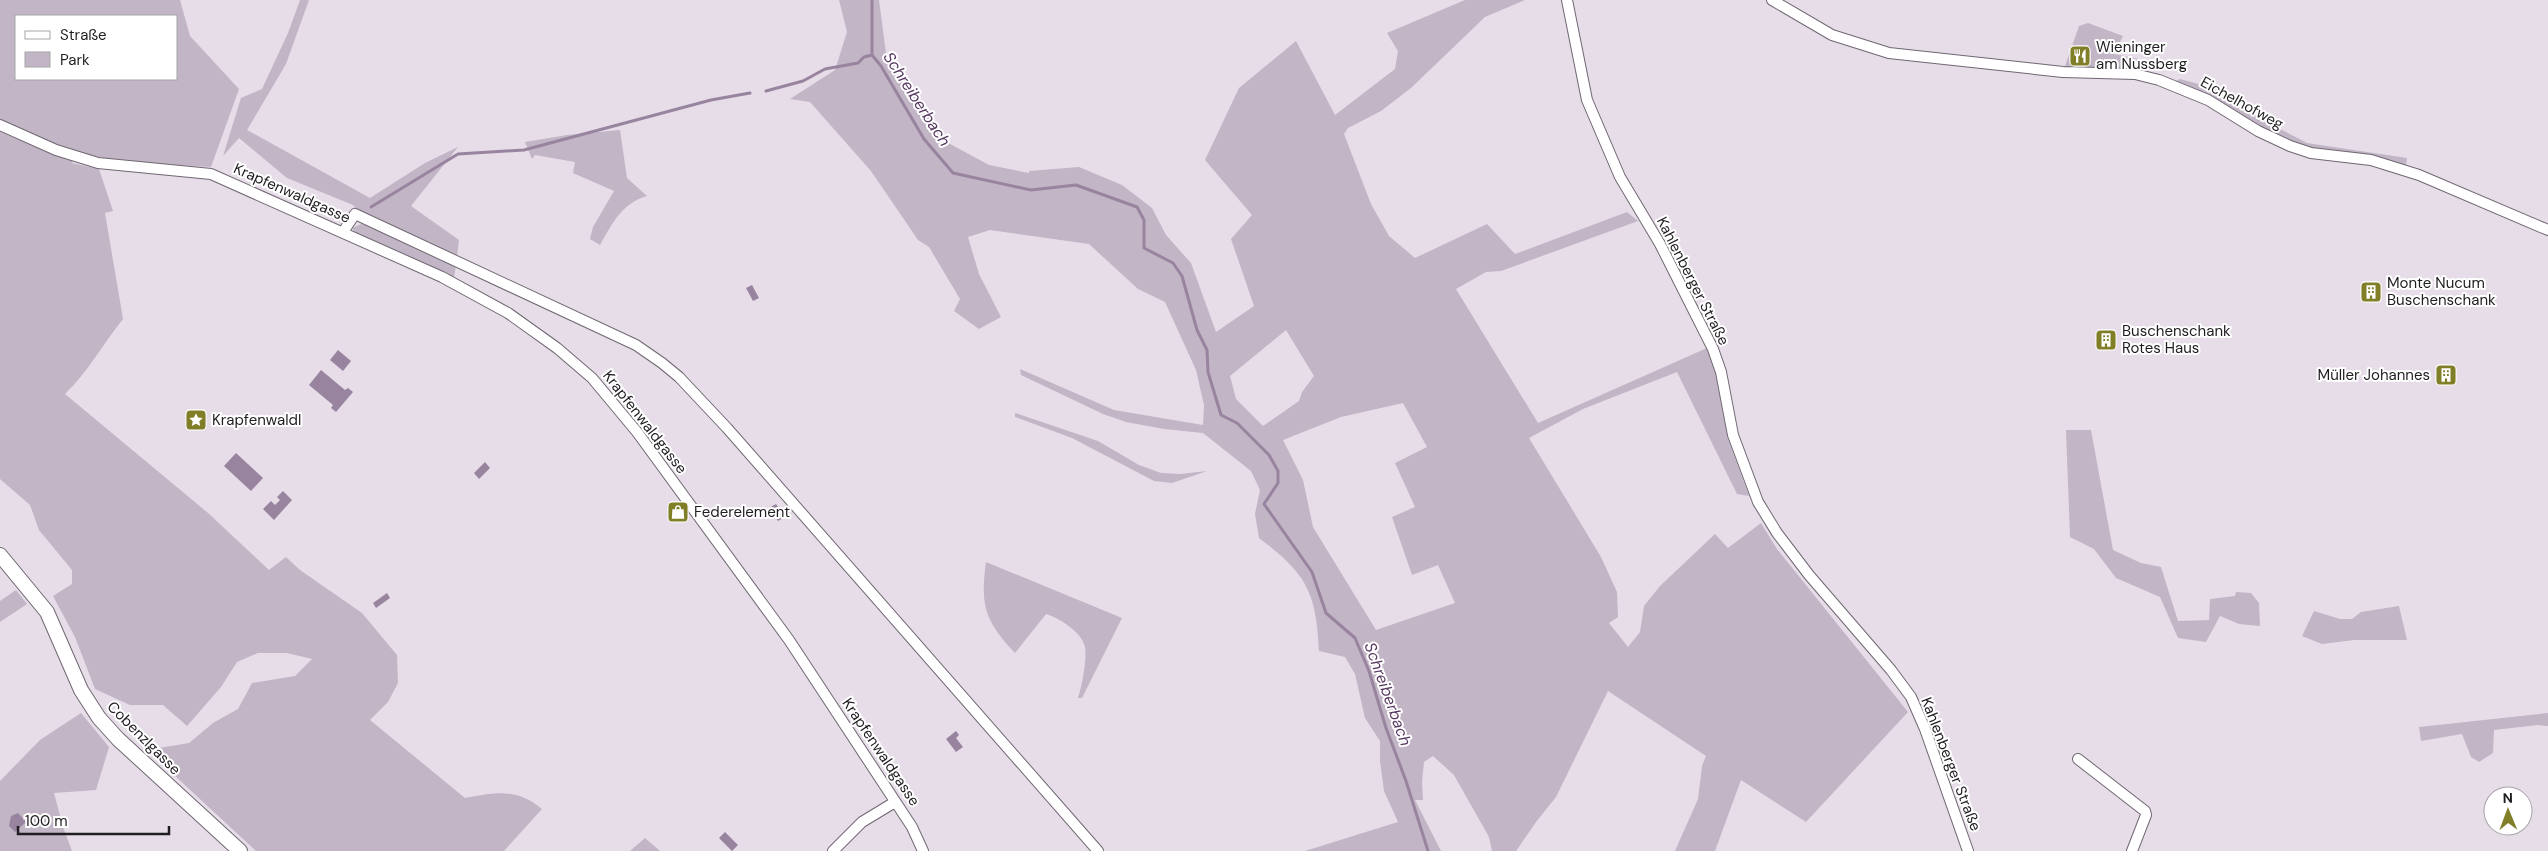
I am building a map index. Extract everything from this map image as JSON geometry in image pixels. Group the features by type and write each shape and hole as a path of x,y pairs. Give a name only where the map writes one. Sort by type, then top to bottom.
{"street":[{"name":"Kahlenberger Straße","path":"1567,0 1587,100 1620,177 1660,244 1713,349 1721,372 1732,435 1758,502 1777,533 1809,575 1891,670 1911,697 1925,729 1968,851"},
{"name":"Eichelhofweg","path":"1772,0 1832,35 1889,53 2080,73 2135,74 2159,80 2208,100 2258,131 2290,146 2311,153 2371,160 2420,174 2548,230"},
{"name":"Krapfenwaldgasse","path":"0,124 56,150 98,163 211,174 442,277 500,308 557,348 592,378 637,432 727,553 789,640 912,827 923,851"},
{"path":"343,232 356,214 528,296 617,335 647,352 674,372 734,436 1098,851"},
{"name":"Cobenzlgasse","path":"0,555 47,612 81,690 99,718 124,745 240,851"},
{"path":"2078,759 2145,811 2146,815 2132,851"},
{"path":"833,851 862,822 895,802"}],"green space":[{"path":"0,0 180,0 190,36 239,89 211,167 121,162 76,152 72,163 99,169 113,211 105,213 123,319 88,368 65,394 208,513 269,570 286,557 300,570 362,613 397,655 398,683 388,702 370,720 465,798 505,793 523,798 542,809 504,851 256,851 147,750 189,743 213,723 238,709 252,683 295,676 312,659 287,653 258,653 237,662 221,687 187,726 163,705 130,705 95,689 75,637 53,596 72,584 72,570 39,530 30,505 0,479"},
{"path":"300,0 309,0 286,64 247,130 370,198 425,163 458,147 411,206 459,240 457,257 362,215 353,205 287,178 239,138 223,156 241,98 262,89 288,33"},
{"path":"839,0 879,0 886,53 950,144 989,165 1029,173 1029,171 1079,167 1122,185 1152,208 1166,235 1191,263 1216,332 1254,306 1231,239 1252,215 1205,160 1239,88 1296,41 1335,115 1395,69 1398,51 1387,33 1465,0 1525,0 1485,17 1411,88 1381,111 1348,128 1344,134 1371,204 1389,236 1415,258 1487,224 1515,254 1627,212 1638,221 1501,271 1486,272 1456,289 1538,423 1707,348 1715,368 1728,439 1749,496 1737,494 1677,372 1583,409 1529,438 1601,557 1617,592 1618,617 1609,623 1628,647 1640,632 1644,606 1660,586 1715,534 1728,548 1761,523 1777,549 1908,712 1806,822 1741,780 1715,851 1675,851 1698,799 1702,766 1706,756 1608,691 1556,797 1516,851 1492,851 1489,837 1454,775 1433,756 1424,762 1423,800 1415,800 1441,851 1305,851 1398,822 1384,791 1380,761 1380,741 1365,718 1355,674 1345,657 1319,651 1315,614 1306,586 1288,563 1259,538 1255,514 1260,490 1251,471 1203,433 1164,429 1126,422 1103,414 1021,375 1020,369 1114,410 1203,425 1204,405 1196,370 1165,302 1138,289 1089,244 990,230 968,237 979,274 1001,317 979,329 954,311 960,299 929,247 918,240 871,171 810,102 790,99 835,70 847,32","holes":["1286,330 1314,376 1302,392 1299,401 1263,426 1236,399 1230,376","1403,403 1427,447 1395,463 1415,507 1392,517 1412,575 1438,565 1455,603 1376,630 1313,527 1303,480 1283,440 1341,417"]},
{"path":"2088,23 2123,36 2114,54 2139,59 2139,71 2064,69 2079,26"},
{"path":"2180,79 2217,89 2250,113 2307,143 2407,158 2406,166 2295,145 2176,81"},
{"path":"620,130 627,178 647,196 638,199 624,209 600,245 590,239 593,227 614,191 573,173 575,162 535,155 532,159 525,142 567,135"},
{"path":"361,224 370,226 456,265 454,278 356,234 352,228"},
{"path":"1015,413 1098,441 1139,465 1161,473 1180,474 1207,471 1172,483 1154,481 1072,438 1015,417"},
{"path":"2066,430 2091,430 2113,550 2141,563 2161,567 2178,621 2209,620 2210,599 2235,596 2236,592 2251,593 2259,603 2260,626 2239,624 2220,616 2206,642 2178,638 2160,597 2116,578 2094,549 2070,537"},
{"path":"986,562 1122,618 1082,698 1078,698 1084,672 1085,647 1083,641 1075,631 1063,622 1046,614 1015,653 997,631 987,612 984,590"},
{"path":"16,590 27,604 0,622 0,601"},
{"path":"2399,606 2407,640 2354,640 2322,644 2302,636 2314,611 2340,619 2352,619 2361,612"},
{"path":"81,713 109,747 96,790 54,793 72,851 0,851 0,781 40,740"},
{"path":"2548,713 2548,726 2538,725 2494,730 2493,753 2479,762 2471,757 2462,734 2421,741 2419,727"},
{"path":"645,838 660,851 630,851"}],"shaded area":[{"path":"752,285 759,298 753,301 746,288"},
{"path":"338,350 351,361 343,371 330,360"},
{"path":"321,370 345,390 348,388 353,392 336,412 331,408 333,405 309,385"},
{"path":"236,453 263,478 251,491 224,466"},
{"path":"485,462 490,468 479,479 474,473"},
{"path":"283,491 292,500 274,520 263,509 271,501 275,505 280,500 277,497"},
{"path":"776,504 785,517 778,521 769,508"},
{"path":"387,593 390,598 376,608 373,603"},
{"path":"956,731 959,735 956,738 963,747 956,752 946,739"},
{"path":"18,813 26,822 15,832 9,826 11,816"},
{"path":"725,832 738,845 732,851 719,838"}],"waterway":[{"name":"Schreiberbach","path":"872,0 872,55 881,66 924,139 953,173 1031,190 1076,185 1137,207 1144,220 1144,248 1173,263 1182,276 1197,330 1207,350 1208,372 1221,415 1237,423 1269,455 1278,471 1278,483 1264,504 1312,572 1326,613 1355,638 1369,671 1386,728 1406,781 1428,851"},
{"path":"766,91 803,81 825,69 858,63 864,57 872,55"},
{"path":"371,207 458,154 524,150 711,100 750,93"}],"place":[{"name":"Wieninger am Nussberg","path":"2080,56"},
{"name":"Monte Nucum Buschenschank","path":"2371,292"},
{"name":"Buschenschank Rotes Haus","path":"2106,340"},
{"name":"Müller Johannes","path":"2446,375"},
{"name":"Krapfenwaldl","path":"196,420"},
{"name":"Federelement","path":"678,512"}]}
